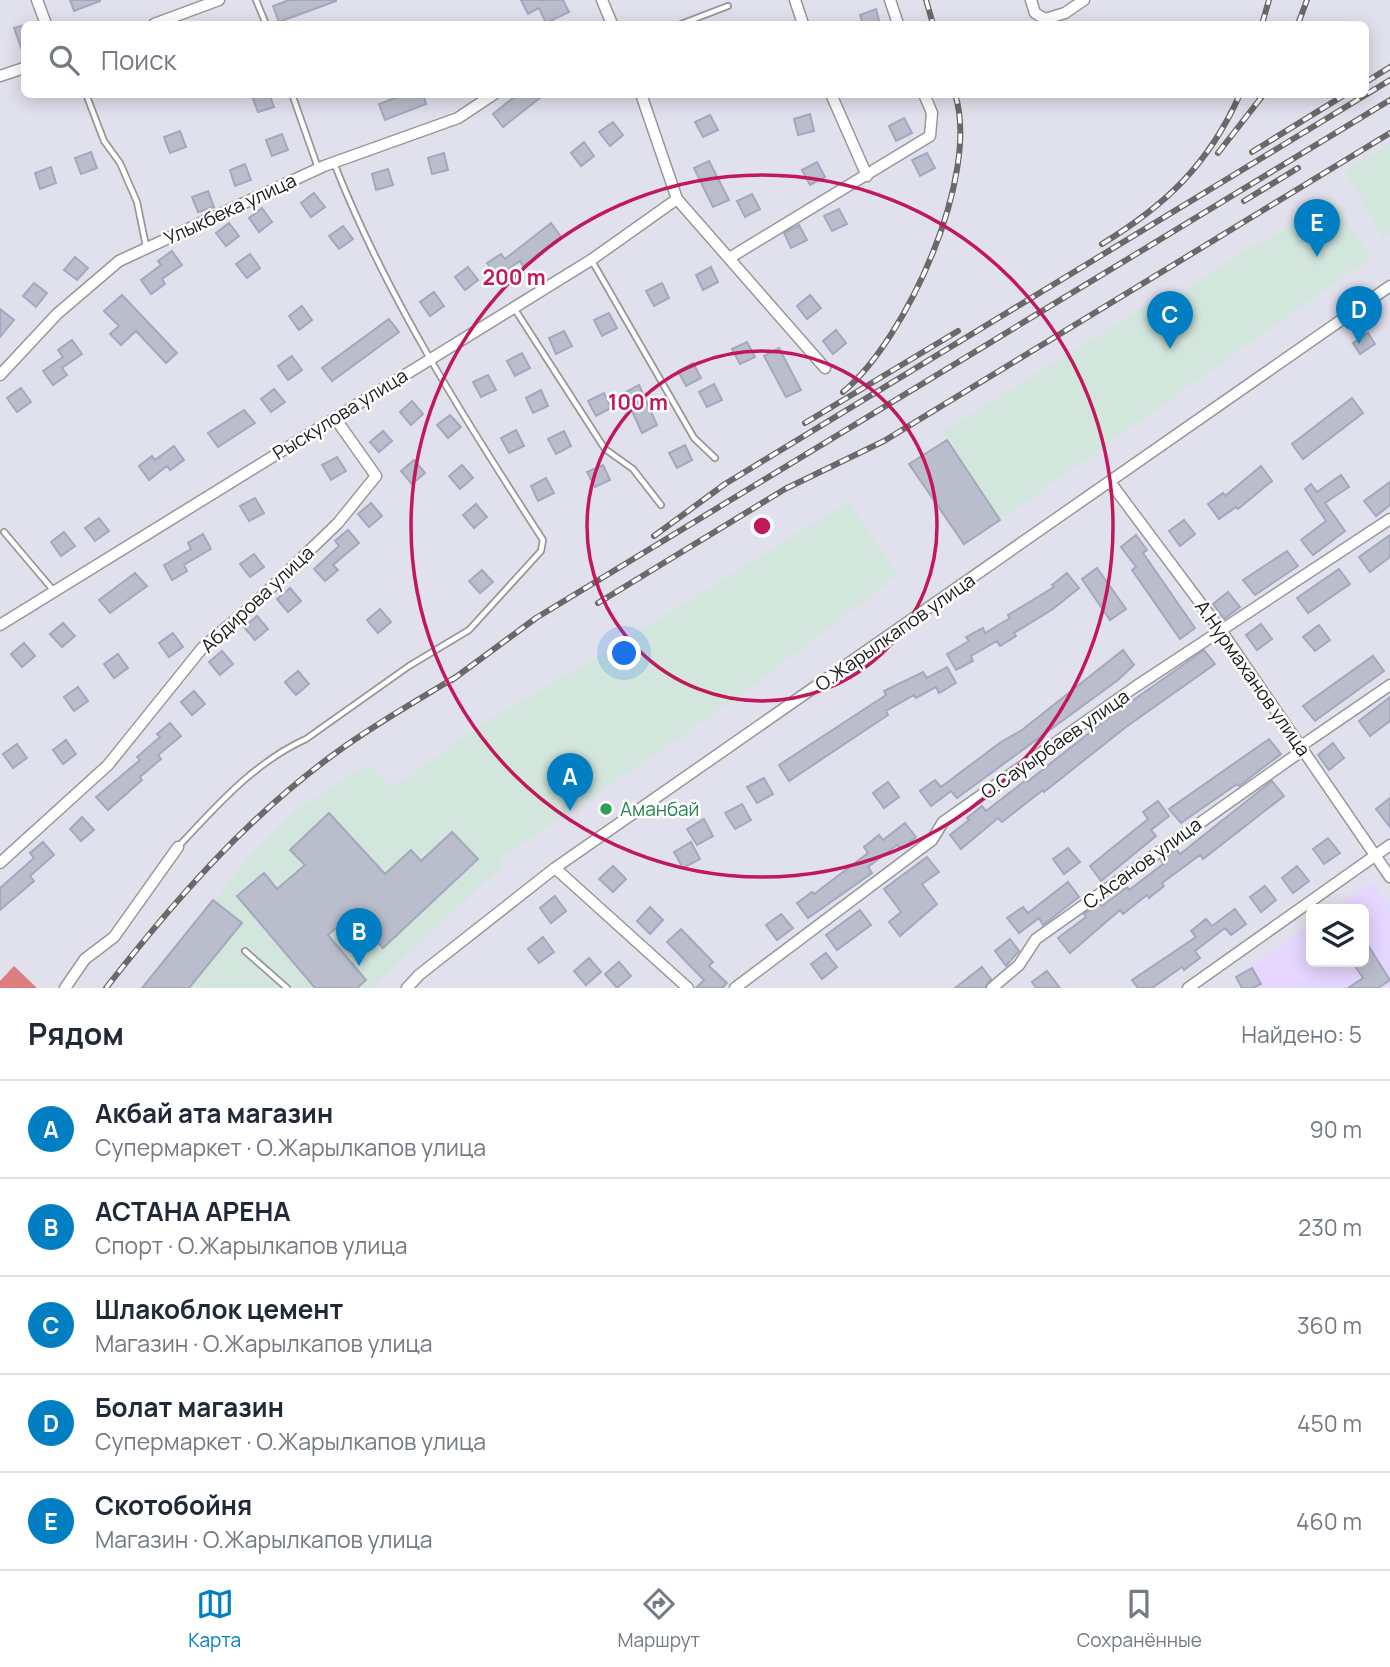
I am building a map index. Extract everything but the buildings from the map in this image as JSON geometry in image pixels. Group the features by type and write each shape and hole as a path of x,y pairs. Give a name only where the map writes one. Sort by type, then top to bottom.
{"street":[{"path":"37,0 45,21"},
{"path":"162,21 219,0"},
{"path":"602,0 607,21"},
{"path":"794,0 802,21"},
{"path":"890,0 897,21"},
{"path":"1031,0 1035,13 1045,19 1065,13 1084,0"},
{"path":"0,76 21,69"},
{"name":"Улыкбека улица","path":"0,375 57,314 119,261 318,169 457,118 488,98"},
{"path":"642,98 677,199 731,257 825,368"},
{"path":"833,98 867,176"},
{"path":"731,257 930,136 932,113 926,98"},
{"name":"Рыскулова улица","path":"0,625 591,260 677,199"},
{"name":"О.Жарылкапов улица","path":"407,988 419,975 555,868 1390,286"},
{"name":"Абдирова улица","path":"0,863 108,765 203,647 251,607 338,523 376,476 335,418"},
{"name":"А.Нурмаханов улица","path":"1110,482 1222,632 1390,877"},
{"name":"О.Сауырбаев улица","path":"735,988 932,840 943,822 1135,687 1390,519"},
{"name":"С.Асанов улица","path":"992,988 1018,965 1036,939 1390,685"},
{"path":"1188,988 1390,845"},
{"path":"65,988 85,959 114,937 178,847"},
{"path":"555,868 688,988"}],"lane":[{"path":"256,0 265,21"},
{"path":"689,21 728,6"},
{"path":"88,98 104,141 120,163 137,202 146,247"},
{"path":"293,98 318,169"},
{"path":"178,847 227,795 288,747 306,739 409,666 470,630 541,551 543,540 432,358 366,240 334,163"},
{"path":"591,260 694,438 715,458"},
{"path":"513,307 605,449 633,469 661,505"},
{"path":"4,533 54,591"},
{"path":"245,951 287,988"}],"shaded area":[{"path":"1390,144 1390,234 1383,238 1345,170"},
{"path":"1330,196 1372,257 1000,520 942,432 1159,298 1164,304 1259,241 1263,244"},
{"path":"848,502 898,575 735,700 500,859 503,866 371,988 146,988 248,858 294,811 369,764 393,788 486,721 601,655"},
{"path":"1372,882 1390,907 1390,988 1249,988 1239,974 1306,927 1306,967 1369,967 1369,904 1340,904"},
{"path":"14,966 37,988 0,988 0,981"}],"railway":[{"path":"926,0 932,21"},
{"path":"1263,21 1269,0"},
{"path":"1299,21 1307,0"},
{"path":"1369,80 1390,67"},
{"path":"1369,93 1390,80"},
{"path":"843,392 867,368 891,335 932,254 948,210 957,167 960,128 956,98"},
{"path":"1102,244 1146,214 1183,181 1214,141 1238,98"},
{"path":"1218,153 1261,98"},
{"path":"1252,152 1340,98"},
{"path":"654,536 725,484 1360,98"},
{"path":"452,680 536,618 1390,100"},
{"path":"598,603 785,489 884,441 1390,133"},
{"path":"1244,201 1298,168"},
{"path":"805,423 958,331"},
{"path":"106,988 185,892 272,804 351,742 459,675"}],"place":[{"name":"Скотобойня","path":"1317,257"},
{"name":"Болат магазин","path":"1359,344"},
{"name":"Шлакоблок цемент","path":"1170,349"},
{"name":"Аманбай","path":"606,809"},
{"name":"Акбай ата магазин","path":"570,811"},
{"name":"АСТАНА АРЕНА","path":"359,966"}]}
